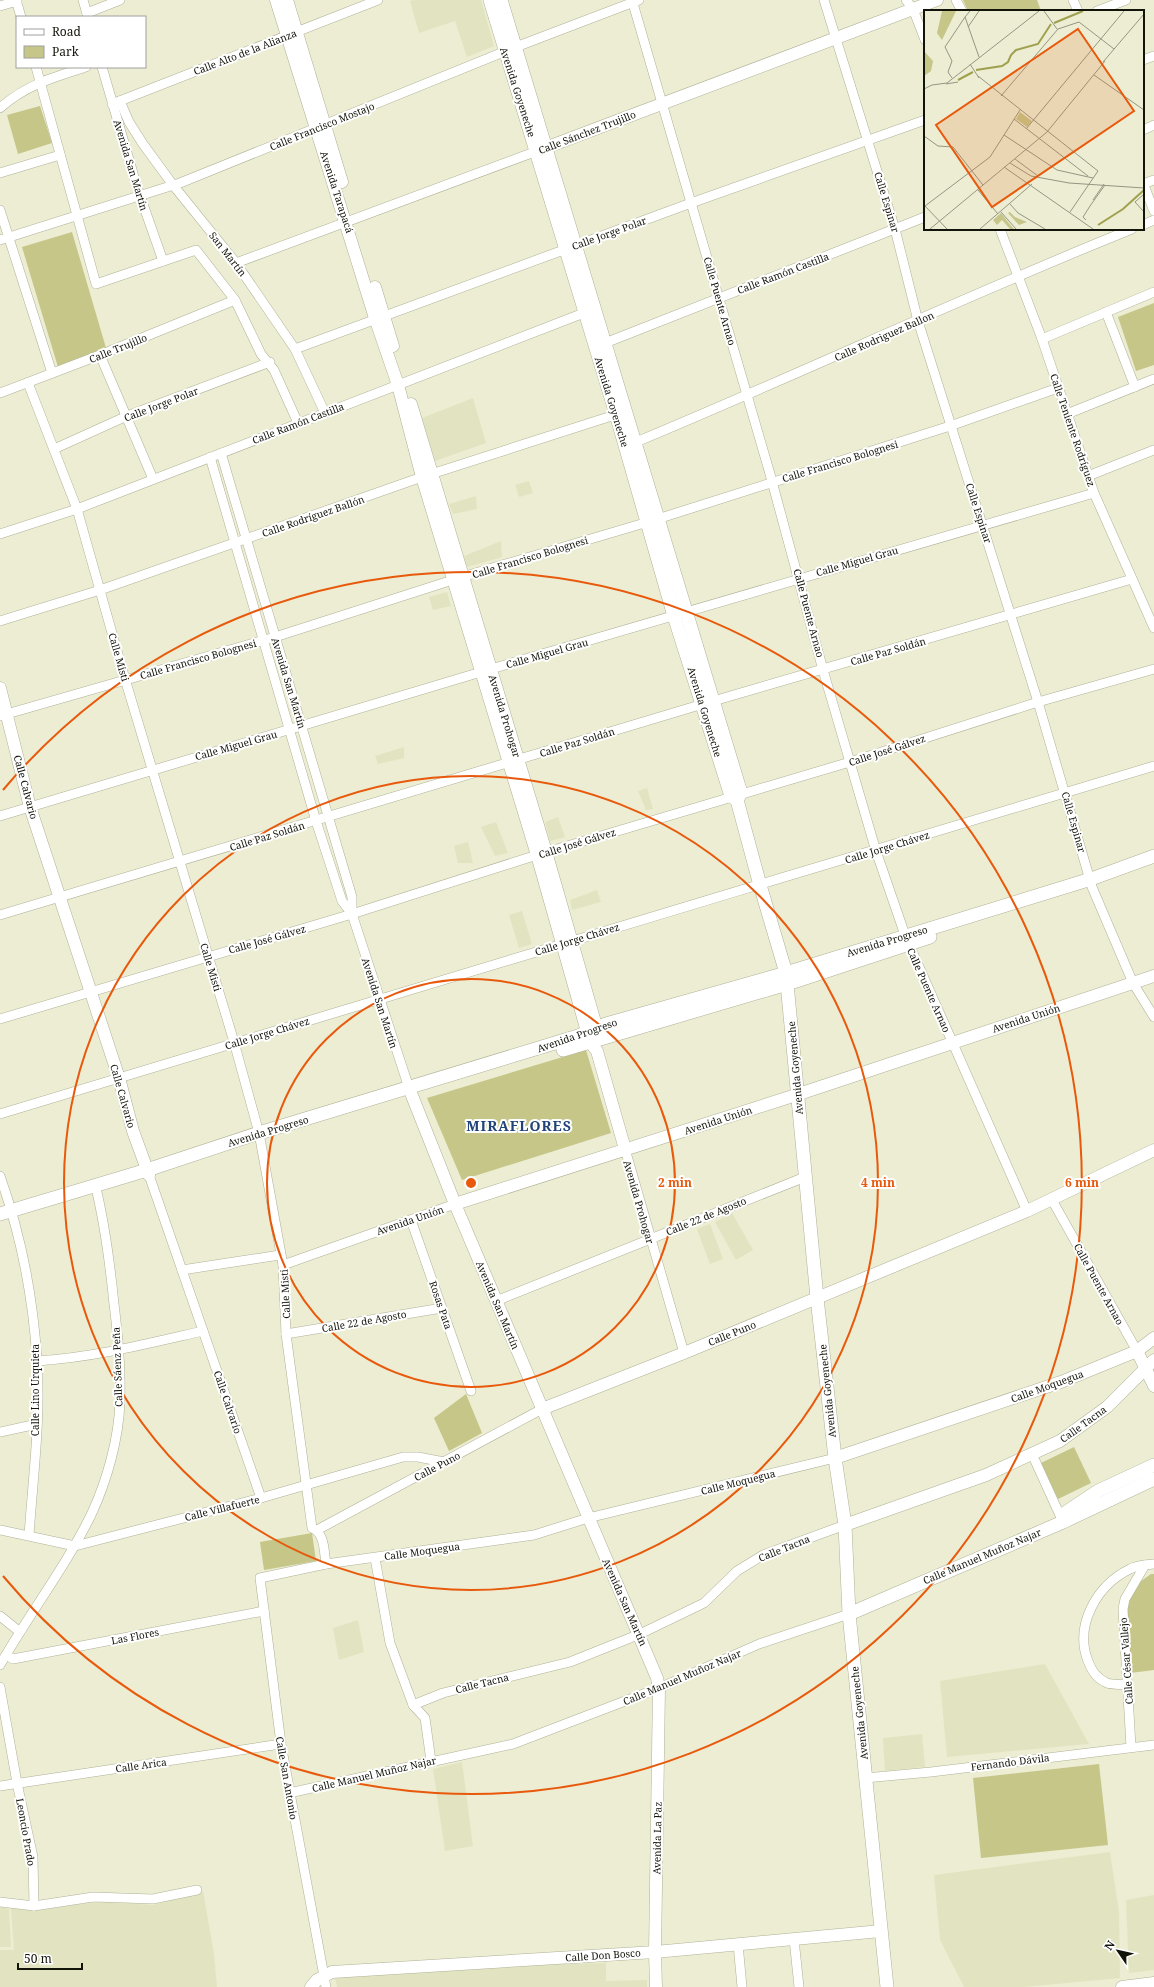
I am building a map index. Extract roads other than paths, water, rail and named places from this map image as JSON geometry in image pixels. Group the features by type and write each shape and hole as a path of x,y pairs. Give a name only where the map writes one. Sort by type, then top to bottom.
{"main road":[{"name":"Avenida Goyeneche","path":"490,0 510,50 542,149 589,311 601,344 680,614 736,796 787,978 796,1095 817,1298 835,1458 845,1525 849,1614 887,1987"},
{"name":"Avenida Goyeneche","path":"501,0 510,50"},
{"name":"Avenida Goyeneche","path":"621,413 636,442 653,520"},
{"name":"Avenida Progreso","path":"1092,883 1154,856"},
{"name":"Avenida Progreso","path":"0,1219 8,1213 148,1173 260,1136 410,1092 578,1036 594,1038 907,939 1154,865"},
{"path":"1056,1507 1098,1491 1154,1465"},
{"name":"Calle Manuel Muñoz Najar","path":"849,1614 1062,1522 1154,1480"},
{"path":"1062,1522 1065,1513 1098,1491"}],"street":[{"path":"83,0 87,15 120,0"},
{"name":"Avenida Tarapacá","path":"276,0 292,34 402,384"},
{"name":"Avenida Tarapacá","path":"287,0 292,34"},
{"name":"Calle Alto de la Alianza","path":"116,103 378,0"},
{"name":"Calle Espinar","path":"824,0 896,229 918,321 1066,792 1092,883 1133,983 1154,1017"},
{"name":"Calle Sánchez Trujillo","path":"236,263 542,149 835,37 911,3 937,0"},
{"path":"956,0 961,10"},
{"path":"1073,0 1078,10"},
{"path":"1100,10 1126,0"},
{"path":"0,6 17,1 21,16"},
{"name":"Calle Francisco Mostajo","path":"0,240 140,197 173,185 635,1"},
{"name":"Calle Puente Arnao","path":"635,1 661,103 748,395 876,851 907,939 1027,1211"},
{"path":"911,3 924,37"},
{"path":"1144,60 1154,56"},
{"path":"36,68 96,284 196,250 235,300 261,354 270,362 298,423"},
{"path":"0,108 14,95 40,82 83,68"},
{"name":"Avenida San Martín","path":"102,68 116,103 140,197 163,261"},
{"name":"San Martín","path":"116,103 143,144 173,185 236,263 295,348 325,413"},
{"name":"Calle Jorge Polar","path":"295,348 691,202 867,139 924,120"},
{"path":"1144,130 1154,126"},
{"path":"0,173 60,155"},
{"path":"1144,184 1154,180"},
{"path":"1144,186 1154,211"},
{"path":"0,210 52,373"},
{"name":"Calle Ramón Castilla","path":"601,344 924,217"},
{"path":"1144,224 1154,220"},
{"name":"Calle Teniente Rodríguez","path":"1000,230 1042,339 1094,493 1132,579 1150,609 1154,628"},
{"name":"Calle Rodriguez Ballon","path":"636,442 918,321 1018,275 1130,230"},
{"path":"1042,339 1154,292"},
{"name":"Calle Trujillo","path":"0,393 100,355 235,300"},
{"name":"Calle Ramón Castilla","path":"0,534 77,509 589,311"},
{"path":"1106,312 1135,387"},
{"path":"100,355 153,479"},
{"name":"Calle Jorge Polar","path":"54,449 127,416 270,362"},
{"path":"1067,414 1154,379"},
{"name":"Calle Misti","path":"28,382 77,509 125,679 234,1042 260,1136 283,1265 286,1334 312,1528 317,1530 321,1536 326,1564"},
{"name":"Avenida Prohogar","path":"402,384 457,578 542,854 650,1238 684,1353"},
{"name":"Calle Francisco Bolognesi","path":"3,716 125,679 275,637 457,578 653,520 950,426 1058,388"},
{"name":"Calle Rodríguez Ballón","path":"0,621 100,590 427,476 621,413"},
{"path":"1088,476 1154,450"},
{"name":"Avenida San Martín","path":"221,453 329,817 352,898 352,914 378,1000 410,1092 455,1204 588,1518 640,1634 657,1678 659,1688"},
{"name":"Avenida San Martín","path":"210,457 316,821 342,901 352,914"},
{"name":"Calle Miguel Grau","path":"0,816 486,670 983,524 1094,493"},
{"name":"Calle Paz Soldán","path":"0,915 708,703 1132,579"},
{"name":"Calle José Gálvez","path":"0,1019 352,914 542,854 850,762 1038,702 1154,669"},
{"name":"Calle Calvario","path":"0,688 3,716 30,807 119,1078 133,1131 261,1498"},
{"name":"Calle Jorge Chávez","path":"0,1114 234,1042 876,851 1154,766"},
{"name":"Avenida Unión","path":"283,1265 455,1204 796,1095 1154,976"},
{"name":"Calle Puno","path":"317,1530 542,1409 684,1353 1027,1211 1154,1150"},
{"name":"Calle Lino Urquieta","path":"0,1176 8,1213 32,1301 37,1361 37,1424 29,1535"},
{"name":"Calle 22 de Agosto","path":"496,1301 805,1177"},
{"name":"Calle Sáenz Peña","path":"0,1665 75,1546 91,1513 106,1475 115,1439 120,1402 119,1351 111,1269 96,1187"},
{"name":"Calle Puente Arnao","path":"1052,1200 1137,1350 1150,1364 1154,1386"},
{"name":"Rosas Pata","path":"411,1220 471,1391"},
{"path":"182,1270 280,1254"},
{"name":"Calle 22 de Agosto","path":"286,1334 442,1308"},
{"path":"37,1361 78,1358 119,1351 203,1331"},
{"name":"Calle Moquegua","path":"260,1578 326,1564 534,1535 588,1518 835,1458 1061,1382 1137,1350 1154,1338"},
{"name":"Calle Tacna","path":"413,1705 443,1693 570,1662 640,1634 704,1603 737,1571 763,1555 986,1475 1060,1442 1107,1407 1150,1364"},
{"path":"0,1432 37,1424"},
{"path":"1032,1454 1062,1522"},
{"name":"Calle Villafuerte","path":"0,1530 75,1546 306,1486 403,1457 418,1457 444,1462"},
{"path":"375,1558 390,1643 413,1705 426,1718 431,1761"},
{"path":"1128,1685 1107,1683 1093,1674 1084,1651 1086,1618 1099,1595 1109,1584 1131,1568 1149,1565"},
{"name":"Calle César Vallejo","path":"1131,1747 1123,1609 1125,1599 1149,1565"},
{"name":"Calle San Antonio","path":"260,1578 281,1744 289,1793 320,1961 326,1982"},
{"name":"Las Flores","path":"6,1655 13,1659 264,1611"},
{"name":"Calle Manuel Muñoz Najar","path":"289,1793 513,1744 659,1688 758,1644 849,1614"},
{"path":"0,1616 20,1632"},
{"path":"0,1687 17,1784"},
{"name":"Avenida La Paz","path":"656,1987 655,1952 659,1688"},
{"name":"Calle Arica","path":"0,1786 281,1744"},
{"name":"Fernando Dávila","path":"865,1778 931,1772 1154,1744"},
{"name":"Leoncio Prado","path":"17,1784 33,1857 34,1906"},
{"path":"0,1902 34,1906 93,1897 153,1899 197,1890"},
{"name":"Calle Don Bosco","path":"302,1987 308,1979 316,1975 326,1982 332,1972 655,1952 881,1931"},
{"path":"794,1939 798,1987"},
{"path":"738,1944 742,1987"},
{"path":"311,1987 317,1980 326,1982"},
{"path":"1122,1987 1154,1983"}],"district":[{"name":"MIRAFLORES","path":"519,1125"}]}
